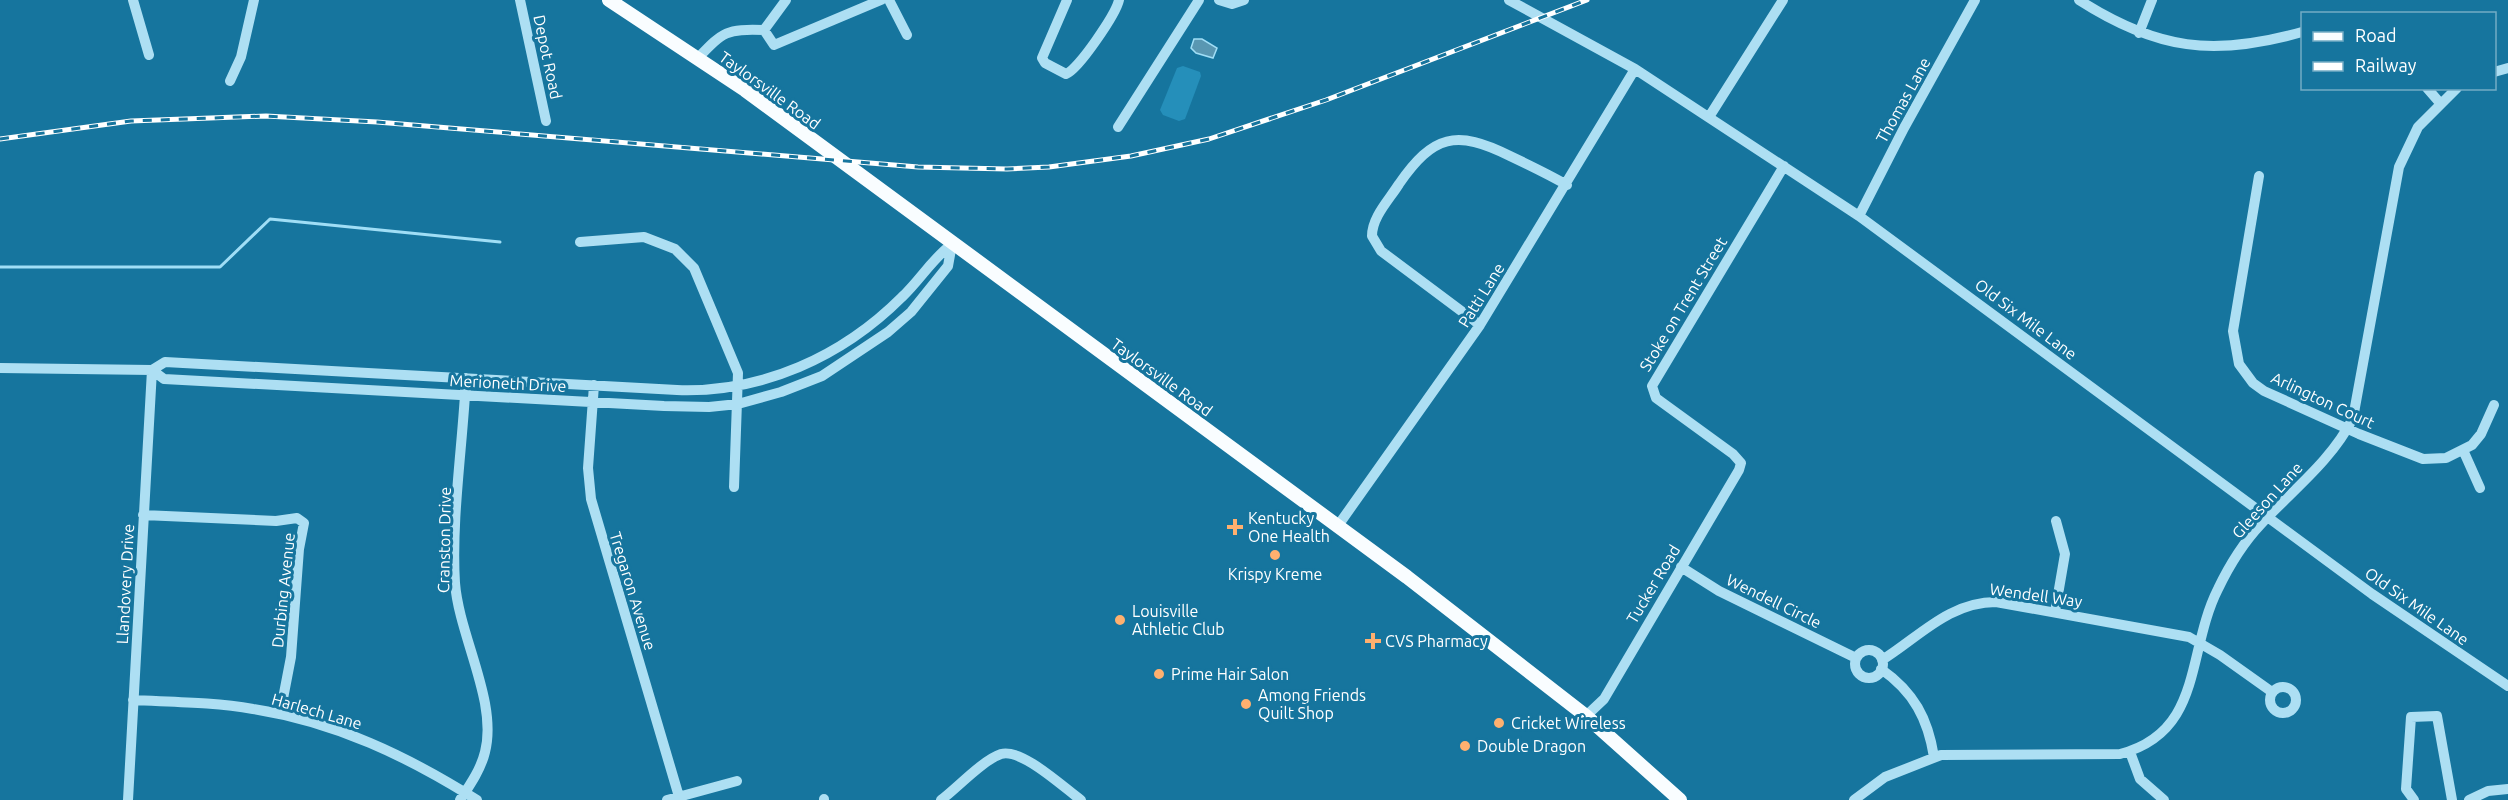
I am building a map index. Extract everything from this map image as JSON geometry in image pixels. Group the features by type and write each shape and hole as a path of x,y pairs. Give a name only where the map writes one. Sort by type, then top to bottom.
{"main road":[{"name":"Taylorsville Road","path":"609,0 745,90 1496,645 1586,716 1680,800"}],"street":[{"path":"134,0 149,55"},
{"path":"230,81 241,57 254,0"},
{"name":"Depot Road","path":"520,0 546,121"},
{"path":"764,30 786,0"},
{"path":"764,30 774,45 880,0"},
{"path":"889,0 907,35"},
{"path":"1067,0 1042,58 1045,63 1066,74 1073,72 1081,62 1119,0"},
{"path":"1118,127 1199,0"},
{"path":"1219,0 1232,4 1244,0"},
{"name":"Old Six Mile Lane","path":"1509,0 1635,69 1859,216 2372,594 2508,686"},
{"path":"1709,117 1782,0"},
{"name":"Thomas Lane","path":"1859,216 1899,138 1976,0"},
{"path":"2079,0 2139,33 2193,45 2228,47 2265,43 2301,32"},
{"path":"2139,33 2151,0"},
{"path":"698,58 718,37 734,29 764,30"},
{"name":"Patti Lane","path":"1337,527 1480,325 1567,185 1635,69"},
{"path":"2429,90 2440,103"},
{"name":"Gleeson Lane","path":"1854,800 1886,777 1934,757 2099,756 2130,752 2156,738 2176,719 2187,696 2199,643 2213,598 2223,578 2260,525 2325,458 2347,429 2356,401 2399,167 2418,127 2455,90"},
{"path":"1480,325 1381,251 1372,236 1375,221 1413,164 1432,146 1450,140 1478,141 1567,185"},
{"name":"Stoke on Trent Street","path":"1741,463 1733,454 1656,398 1652,386 1784,166"},
{"name":"Arlington Court","path":"2259,176 2233,331 2235,355 2244,372 2264,391 2347,429 2424,459 2446,458 2463,450 2481,434 2494,405"},
{"path":"580,242 644,237 667,244 694,268 710,300 738,373 734,487"},
{"path":"152,370 165,362 705,391 738,387 795,369 854,338 904,296 935,257 952,244"},
{"name":"Merioneth Drive","path":"0,368 152,370 164,380 592,403 709,407 738,404 772,395 822,376 888,332 911,312 948,266 952,244"},
{"name":"Llandovery Drive","path":"128,800 152,370"},
{"name":"Cranston Drive","path":"463,796 482,761 489,729 487,711 466,640 455,582 466,378"},
{"name":"Tregaron Avenue","path":"594,385 588,468 591,499 679,798"},
{"path":"2463,450 2480,488"},
{"name":"Tucker Road","path":"1586,716 1604,699 1737,476 1741,463"},
{"name":"Durbing Avenue","path":"143,515 276,521 297,518 304,523 298,549 291,657 280,714"},
{"path":"2055,612 2065,554 2056,521"},
{"name":"Wendell Circle","path":"1681,567 1733,598 1856,658"},
{"name":"Wendell Way","path":"1882,665 1937,620 1967,605 1996,602 2189,637 2220,655 2272,692"},
{"name":"Wendell Circle","path":"1870,650 1878,653 1882,665 1875,676 1861,675 1855,668 1856,658 1861,652 1870,650"},
{"path":"1882,665 1917,703 1927,723 1934,757"},
{"name":"Harlech Lane","path":"134,700 211,704 280,714 312,722 383,747 463,796 477,800"},
{"path":"2414,800 2406,789 2411,717 2437,716 2452,800"},
{"path":"2130,752 2140,779 2164,800"},
{"path":"941,800 994,758 1010,753 1024,758 1081,800"},
{"path":"667,800 737,781"},
{"path":"2469,800 2488,791 2508,789"}],"shaded area":[{"path":"1194,39 1202,39 1217,48 1213,58 1196,53 1191,48"},
{"path":"1183,66 1200,72 1201,76 1185,119 1179,121 1163,115 1160,110 1177,68"}],"waterway":[{"path":"0,267 220,267 270,219 500,242"}],"railway":[{"path":"0,139 131,121 266,116 377,122 918,167 1007,169 1049,167 1131,156 1209,139 1326,100 1587,0"}],"place":[{"name":"Kentucky One Health","path":"1235,527"},
{"name":"Krispy Kreme","path":"1275,555"},
{"name":"Louisville Athletic Club","path":"1120,620"},
{"name":"CVS Pharmacy","path":"1373,641"},
{"name":"Prime Hair Salon","path":"1159,674"},
{"name":"Among Friends Quilt Shop","path":"1246,704"},
{"name":"Cricket Wireless","path":"1499,723"},
{"name":"Double Dragon","path":"1465,746"}]}
